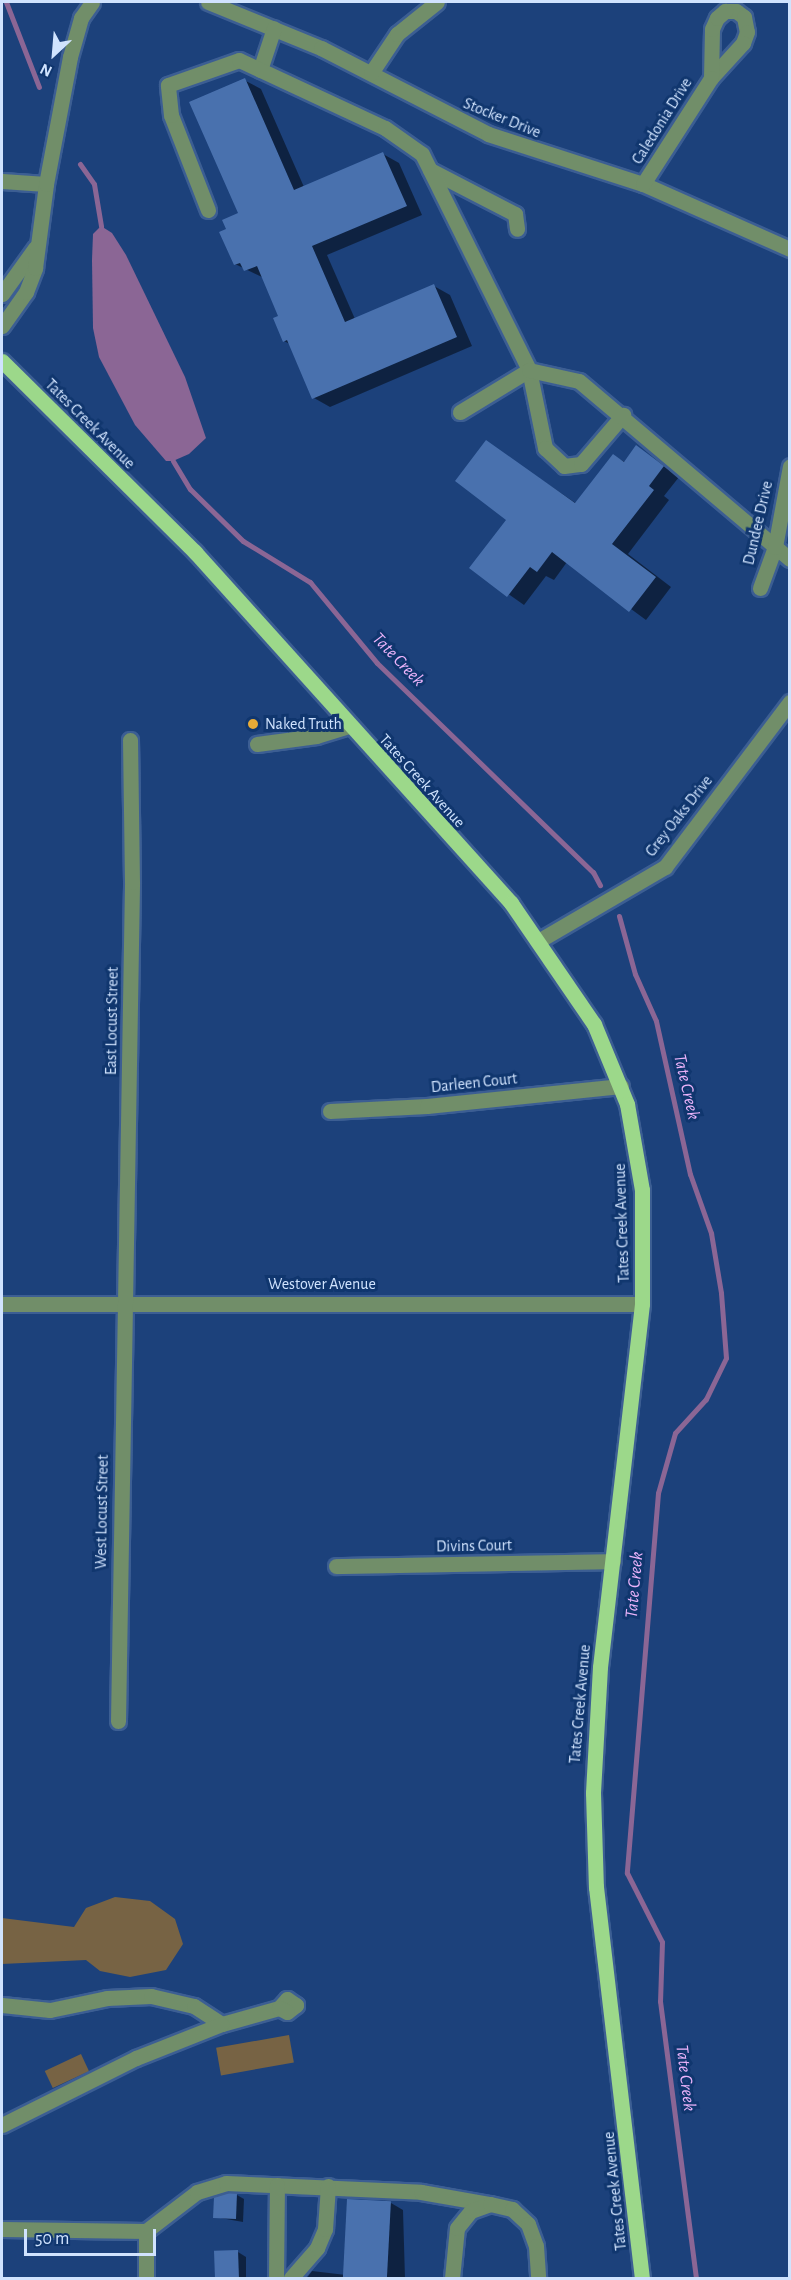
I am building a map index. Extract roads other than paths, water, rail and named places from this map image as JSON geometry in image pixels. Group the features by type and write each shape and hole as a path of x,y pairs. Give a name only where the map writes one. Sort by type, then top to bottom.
{"main road":[{"name":"Tates Creek Avenue","path":"2,361 195,552 540,940 594,1024 621,1086 638,1146 642,1190 642,1304 596,1717 594,1844 642,2278"}],"street":[{"path":"2,326 32,280 46,184 76,30 92,2"},
{"name":"Stocker Drive","path":"208,2 274,28 371,73 488,134 643,184 789,249"},
{"path":"371,73 397,34 437,2"},
{"path":"260,70 274,28"},
{"path":"208,210 171,115 168,86 239,60 385,128 422,154 530,370 545,448 564,466 580,464 623,415"},
{"name":"Caledonia Drive","path":"643,184 711,78"},
{"path":"430,170 516,214 517,229"},
{"path":"2,181 46,184"},
{"path":"2,294 37,246"},
{"path":"460,412 530,370 579,381 623,415 789,559"},
{"name":"Dundee Drive","path":"760,588 775,547 789,466"},
{"name":"Grey Oaks Drive","path":"540,940 665,867 789,702"},
{"path":"257,744 325,734 349,726"},
{"name":"East Locust Street","path":"124,1302 132,882 130,740"},
{"name":"Darleen Court","path":"330,1111 427,1106 621,1086"},
{"name":"Westover Avenue","path":"2,1304 124,1302 642,1304"},
{"name":"West Locust Street","path":"118,1721 124,1302"},
{"name":"Divins Court","path":"336,1566 613,1561"},
{"path":"2,2005 50,2010 107,1998 151,1996 194,2006 222,2024"},
{"path":"2,2126 136,2058 222,2024 279,2008"},
{"path":"2,2229 146,2231 196,2193 226,2183 421,2192 512,2209 528,2224 536,2246 538,2278"},
{"path":"276,2278 277,2185"},
{"path":"291,2278 317,2248 325,2229 328,2186"},
{"path":"452,2278 457,2228 471,2211 490,2204"},
{"path":"146,2231 146,2278"}],"waterway":[{"name":"Tate Creek","path":"6,2 39,87"},
{"name":"Tate Creek","path":"80,164 94,184 101,226"},
{"name":"Tate Creek","path":"173,461 190,489 243,541 310,582 377,663 593,872 600,885"},
{"name":"Tate Creek","path":"619,916 635,974 656,1021 690,1174 711,1233 721,1293 726,1358 706,1399 675,1433 658,1493 627,1873 662,1942 660,2001 696,2278"}],"place":[{"name":"Naked Truth","path":"253,724"}]}
